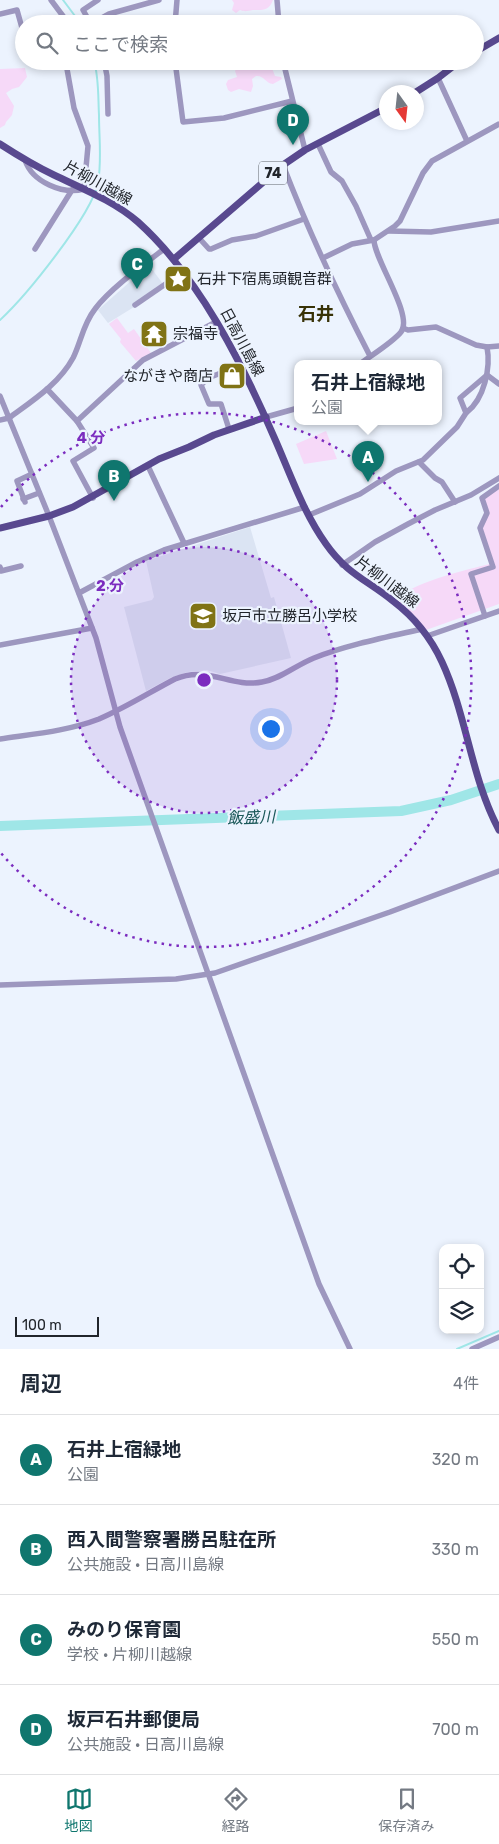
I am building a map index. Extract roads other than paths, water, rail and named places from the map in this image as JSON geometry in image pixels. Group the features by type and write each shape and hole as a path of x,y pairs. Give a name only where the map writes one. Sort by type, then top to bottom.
{"main road":[{"path":"484,47 499,38"},
{"path":"424,87 448,70"},
{"name":"74","path":"174,259 283,164 305,150 379,112"},
{"name":"片柳川越線","path":"0,144 26,160 95,194 131,217 174,259"},
{"name":"日高川島線","path":"174,259 216,322 266,417"},
{"path":"0,528 74,508 159,459 189,448 206,438 266,417"},
{"name":"片柳川越線","path":"266,417 304,507 324,542 342,565 392,600 407,613 427,636 443,663 458,704 486,801 499,830"}],"street":[{"path":"51,0 62,15"},
{"path":"86,15 83,10 98,0"},
{"path":"107,15 144,2 159,0"},
{"path":"176,15 177,0"},
{"path":"277,0 278,15"},
{"path":"0,14 17,10 18,15"},
{"path":"26,160 27,166 46,184 55,188 76,191 84,188 88,146 74,108 67,70"},
{"path":"106,70 108,114"},
{"path":"176,70 183,122 224,118 292,101"},
{"path":"285,70 305,150"},
{"path":"438,78 467,141"},
{"path":"323,258 352,244 373,240 389,231 400,221 428,166 437,158 499,124"},
{"path":"318,144 332,172 342,181 373,240 376,251 395,292 403,319 404,328 400,333 365,360"},
{"path":"283,164 304,219 338,294 370,356"},
{"path":"35,249 72,190"},
{"path":"198,238 209,249 232,240 256,236 304,219"},
{"path":"389,231 431,232 499,221"},
{"path":"0,420 9,418 57,379 72,360 85,326 95,308 164,249"},
{"path":"135,304 183,272"},
{"path":"78,421 142,360 216,322"},
{"path":"404,328 408,330 436,327 462,340 487,347 499,346"},
{"path":"309,515 360,494 396,472 423,460 443,442 457,426 483,389 489,360 487,347"},
{"path":"229,429 222,404 210,404 201,385 208,378 239,366"},
{"path":"487,375 499,384"},
{"path":"467,412 460,398 487,375"},
{"path":"47,389 78,421 94,448 73,461 92,498"},
{"path":"0,396 92,628 116,711 319,1284 350,1349"},
{"path":"266,417 294,409"},
{"path":"419,462 434,478 442,482 454,502"},
{"path":"148,466 184,544"},
{"path":"32,474 17,481 24,500 39,492"},
{"path":"342,565 375,542 408,524 471,495 499,478"},
{"path":"485,616 471,574 493,567 480,528 487,514 482,498 499,486"},
{"path":"79,593 152,555 304,507"},
{"path":"0,567 1,571 21,566"},
{"path":"427,636 499,611"},
{"path":"0,645 92,628"},
{"path":"0,739 66,729 100,718 180,677 204,674 242,683 262,682 272,680 313,658 422,630"},
{"path":"0,985 176,979 209,974 499,871"},
{"path":"472,1349 499,1338"}],"waterway":[{"path":"63,0 74,15"},
{"path":"0,320 41,275 71,235 93,197 98,183 100,157 96,70"},
{"name":"飯盛川","path":"0,826 401,811 451,800 499,784"},
{"path":"457,1349 499,1331"}],"place":[{"name":"坂戸石井郵便局","path":"293,145"},
{"name":"石井下宿馬頭観音群","path":"178,279"},
{"name":"みのり保育園","path":"137,289"},
{"name":"宗福寺","path":"154,334"},
{"name":"ながきや商店","path":"232,376"},
{"name":"石井上宿緑地","path":"368,482"},
{"name":"西入間警察署勝呂駐在所","path":"114,501"},
{"name":"坂戸市立勝呂小学校","path":"203,616"}],"district":[{"name":"石井","path":"316,314"}]}
